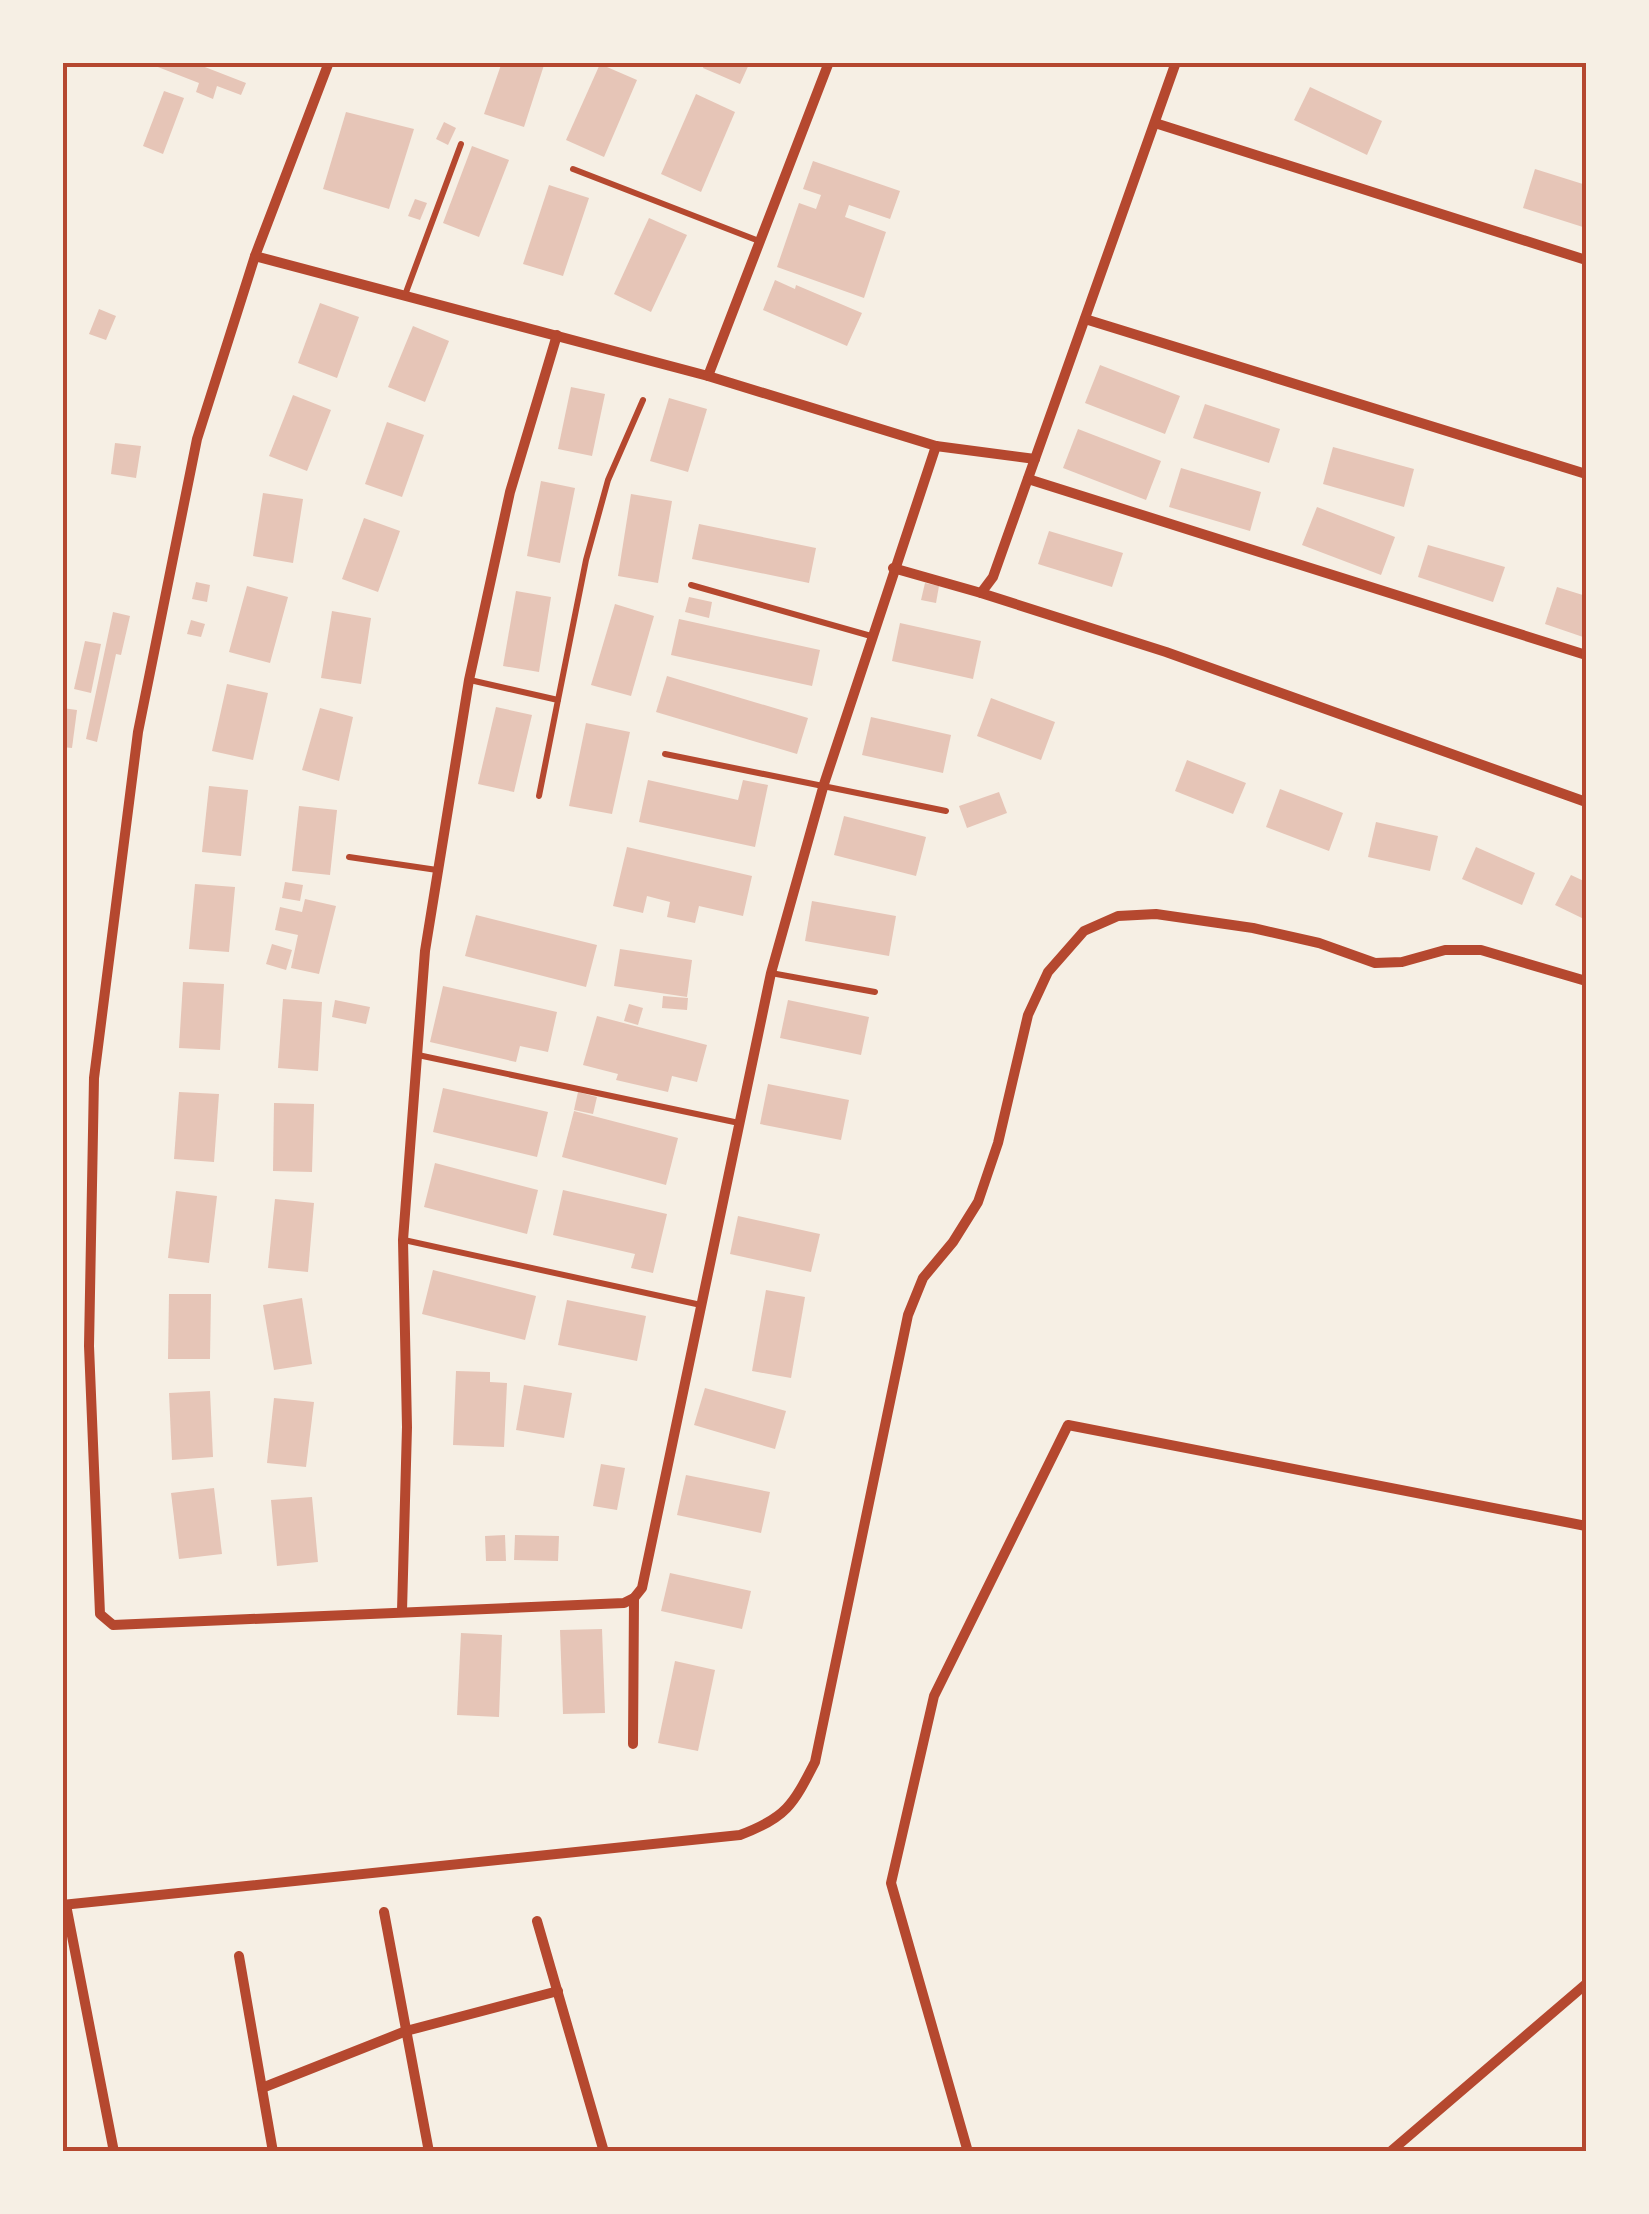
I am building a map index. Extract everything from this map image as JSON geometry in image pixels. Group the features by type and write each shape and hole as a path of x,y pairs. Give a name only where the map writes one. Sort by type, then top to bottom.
{"street":[{"path":"329,62 254,256 197,439 138,732 94,1078 89,1346 100,1614 113,1624 624,1603 642,1588 772,973 824,784 936,446"},
{"path":"708,376 829,62"},
{"path":"981,593 993,577 1176,62"},
{"path":"1155,124 1586,260"},
{"path":"254,256 708,376 936,446 1035,459"},
{"path":"1085,319 1586,474"},
{"path":"402,1611 407,1427 403,1240 425,951 469,680 510,492 557,335"},
{"path":"1028,479 1586,655"},
{"path":"893,568 1166,652 1586,802"},
{"path":"114,2152 64,1905 740,1835 773,1822 797,1798 815,1762 908,1315 923,1278 953,1242 978,1202 998,1143 1028,1014 1048,972 1084,931 1118,916 1156,914 1252,928 1319,943 1376,963 1402,962 1445,950 1481,950 1586,981"},
{"path":"968,2152 891,1883 934,1696 1068,1425 1586,1526"},
{"path":"633,1744 634,1598"},
{"path":"384,1912 429,2152"},
{"path":"537,1920 604,2152"},
{"path":"239,1956 273,2152"},
{"path":"1390,2152 1586,1984"},
{"path":"262,2088 406,2031 558,1990"}],"lane":[{"path":"405,296 461,144"},
{"path":"573,170 760,241"},
{"path":"539,796 586,560 608,480 644,400"},
{"path":"691,584 872,636"},
{"path":"469,680 558,700"},
{"path":"665,754 946,811"},
{"path":"349,857 438,870"},
{"path":"772,973 875,992"},
{"path":"417,1055 740,1124"},
{"path":"403,1240 701,1305"}],"building":[{"path":"145,62 192,62 246,83 241,95 217,86 213,99 196,92 199,83"},
{"path":"502,62 545,62 524,127 484,114"},
{"path":"705,62 750,62 740,84 703,68"},
{"path":"600,64 637,80 604,157 566,140"},
{"path":"1310,87 1382,121 1367,155 1294,120"},
{"path":"164,91 184,98 163,154 143,146"},
{"path":"696,94 735,112 701,192 661,174"},
{"path":"346,112 414,129 389,209 323,189"},
{"path":"444,122 456,128 448,145 436,139"},
{"path":"472,146 509,160 479,237 443,223"},
{"path":"813,161 900,191 890,219 849,205 845,217 886,232 864,298 777,267 799,203 816,209 821,195 803,189"},
{"path":"1535,169 1586,185 1586,228 1523,208"},
{"path":"549,185 589,198 563,276 523,264"},
{"path":"415,199 427,203 420,220 408,216"},
{"path":"649,218 687,235 651,312 614,294"},
{"path":"775,280 862,313 847,346 763,310"},
{"path":"320,303 359,317 337,378 298,363"},
{"path":"99,309 116,316 106,340 89,334"},
{"path":"413,326 449,341 425,402 388,387"},
{"path":"1100,365 1180,396 1165,434 1085,403"},
{"path":"571,387 605,394 592,456 558,449"},
{"path":"293,395 331,410 307,471 269,456"},
{"path":"669,398 707,409 688,472 650,461"},
{"path":"1205,404 1280,429 1269,463 1193,438"},
{"path":"387,422 424,435 402,497 365,484"},
{"path":"1078,429 1161,461 1146,500 1063,468"},
{"path":"115,443 141,446 136,478 111,474"},
{"path":"1333,447 1414,469 1404,507 1323,484"},
{"path":"1181,468 1261,492 1250,531 1169,507"},
{"path":"541,481 575,488 560,563 527,556"},
{"path":"263,493 303,499 293,563 253,556"},
{"path":"631,494 672,501 658,583 618,576"},
{"path":"1317,507 1395,537 1381,575 1302,545"},
{"path":"364,518 400,531 378,592 342,579"},
{"path":"699,524 816,548 809,583 692,559"},
{"path":"1049,531 1123,553 1112,587 1038,564"},
{"path":"1428,545 1505,567 1493,602 1418,577"},
{"path":"196,582 210,585 207,602 192,599"},
{"path":"925,583 939,586 936,603 921,600"},
{"path":"247,586 288,597 270,663 229,652"},
{"path":"1557,587 1586,596 1586,638 1545,624"},
{"path":"516,591 551,597 539,672 503,666"},
{"path":"689,597 712,602 709,618 685,612"},
{"path":"615,604 654,616 631,696 591,685"},
{"path":"332,611 371,618 361,684 321,678"},
{"path":"113,612 130,616 121,655 116,654 97,742 86,739"},
{"path":"679,619 820,650 812,686 671,655"},
{"path":"191,620 205,624 201,637 187,634"},
{"path":"900,623 981,641 973,679 892,661"},
{"path":"85,641 101,644 91,693 74,689"},
{"path":"667,676 808,718 797,754 656,712"},
{"path":"227,684 268,693 253,760 212,751"},
{"path":"991,698 1055,722 1041,760 977,736"},
{"path":"496,707 532,715 514,792 478,784"},
{"path":"62,708 77,710 72,748 62,747"},
{"path":"320,708 353,717 339,781 302,770"},
{"path":"871,717 951,735 943,773 862,755"},
{"path":"586,723 630,732 612,814 569,806"},
{"path":"1187,760 1246,783 1233,814 1175,791"},
{"path":"648,780 738,800 743,780 768,785 755,847 639,822"},
{"path":"209,786 248,790 241,856 202,852"},
{"path":"1280,789 1343,813 1329,851 1266,827"},
{"path":"999,792 1007,813 967,828 959,806"},
{"path":"299,806 337,810 330,875 292,871"},
{"path":"844,816 926,837 916,876 834,855"},
{"path":"1376,822 1438,836 1430,871 1368,857"},
{"path":"627,847 752,876 743,916 699,906 695,923 667,917 670,902 647,896 643,913 613,906"},
{"path":"1476,847 1535,873 1522,905 1462,879"},
{"path":"1571,875 1586,882 1586,920 1555,905"},
{"path":"285,882 303,885 300,901 282,898"},
{"path":"195,884 235,887 229,952 189,949"},
{"path":"305,899 336,906 319,974 291,968 298,935 275,930 280,907 302,912"},
{"path":"812,901 896,916 889,956 805,941"},
{"path":"476,915 597,945 586,987 465,956"},
{"path":"272,944 292,950 286,970 266,964"},
{"path":"620,949 692,960 687,997 614,986"},
{"path":"183,982 224,984 220,1050 179,1048"},
{"path":"443,986 557,1012 548,1052 520,1046 516,1062 430,1042"},
{"path":"663,996 688,998 687,1010 662,1008"},
{"path":"283,999 322,1002 318,1071 278,1068"},
{"path":"335,1000 370,1007 366,1024 332,1017"},
{"path":"788,1000 869,1017 861,1055 780,1038"},
{"path":"629,1004 643,1008 638,1025 624,1021"},
{"path":"597,1016 707,1045 697,1082 672,1076 668,1092 616,1080 618,1074 583,1065"},
{"path":"768,1084 849,1100 841,1140 760,1124"},
{"path":"443,1088 548,1112 537,1157 433,1132"},
{"path":"179,1092 219,1094 214,1162 174,1159"},
{"path":"578,1092 597,1097 593,1114 574,1110"},
{"path":"274,1103 314,1104 312,1172 273,1171"},
{"path":"574,1111 678,1138 666,1185 562,1157"},
{"path":"435,1163 538,1190 527,1234 424,1207"},
{"path":"563,1190 667,1214 653,1273 631,1268 635,1254 553,1235"},
{"path":"176,1191 217,1196 209,1263 168,1258"},
{"path":"275,1199 314,1203 308,1272 268,1268"},
{"path":"738,1216 820,1234 811,1272 730,1254"},
{"path":"433,1270 536,1296 525,1340 422,1314"},
{"path":"766,1290 805,1297 791,1378 752,1371"},
{"path":"169,1294 211,1294 210,1359 168,1359"},
{"path":"302,1298 312,1364 274,1370 263,1305"},
{"path":"567,1300 646,1316 637,1361 558,1345"},
{"path":"456,1371 490,1372 490,1382 507,1383 504,1447 453,1445"},
{"path":"524,1385 572,1393 564,1438 516,1430"},
{"path":"705,1388 786,1411 775,1449 694,1425"},
{"path":"210,1391 213,1457 172,1460 169,1393"},
{"path":"274,1398 314,1402 306,1467 267,1463"},
{"path":"601,1464 625,1468 617,1510 593,1506"},
{"path":"686,1475 770,1492 761,1533 677,1515"},
{"path":"214,1488 222,1554 179,1559 171,1493"},
{"path":"312,1497 318,1562 277,1566 271,1500"},
{"path":"505,1535 506,1561 486,1561 485,1536"},
{"path":"515,1535 559,1536 558,1561 514,1560"},
{"path":"670,1573 751,1591 742,1629 661,1611"},
{"path":"602,1629 605,1713 563,1714 560,1630"},
{"path":"461,1633 502,1635 499,1717 457,1715"},
{"path":"675,1661 715,1670 698,1751 658,1743"}]}
